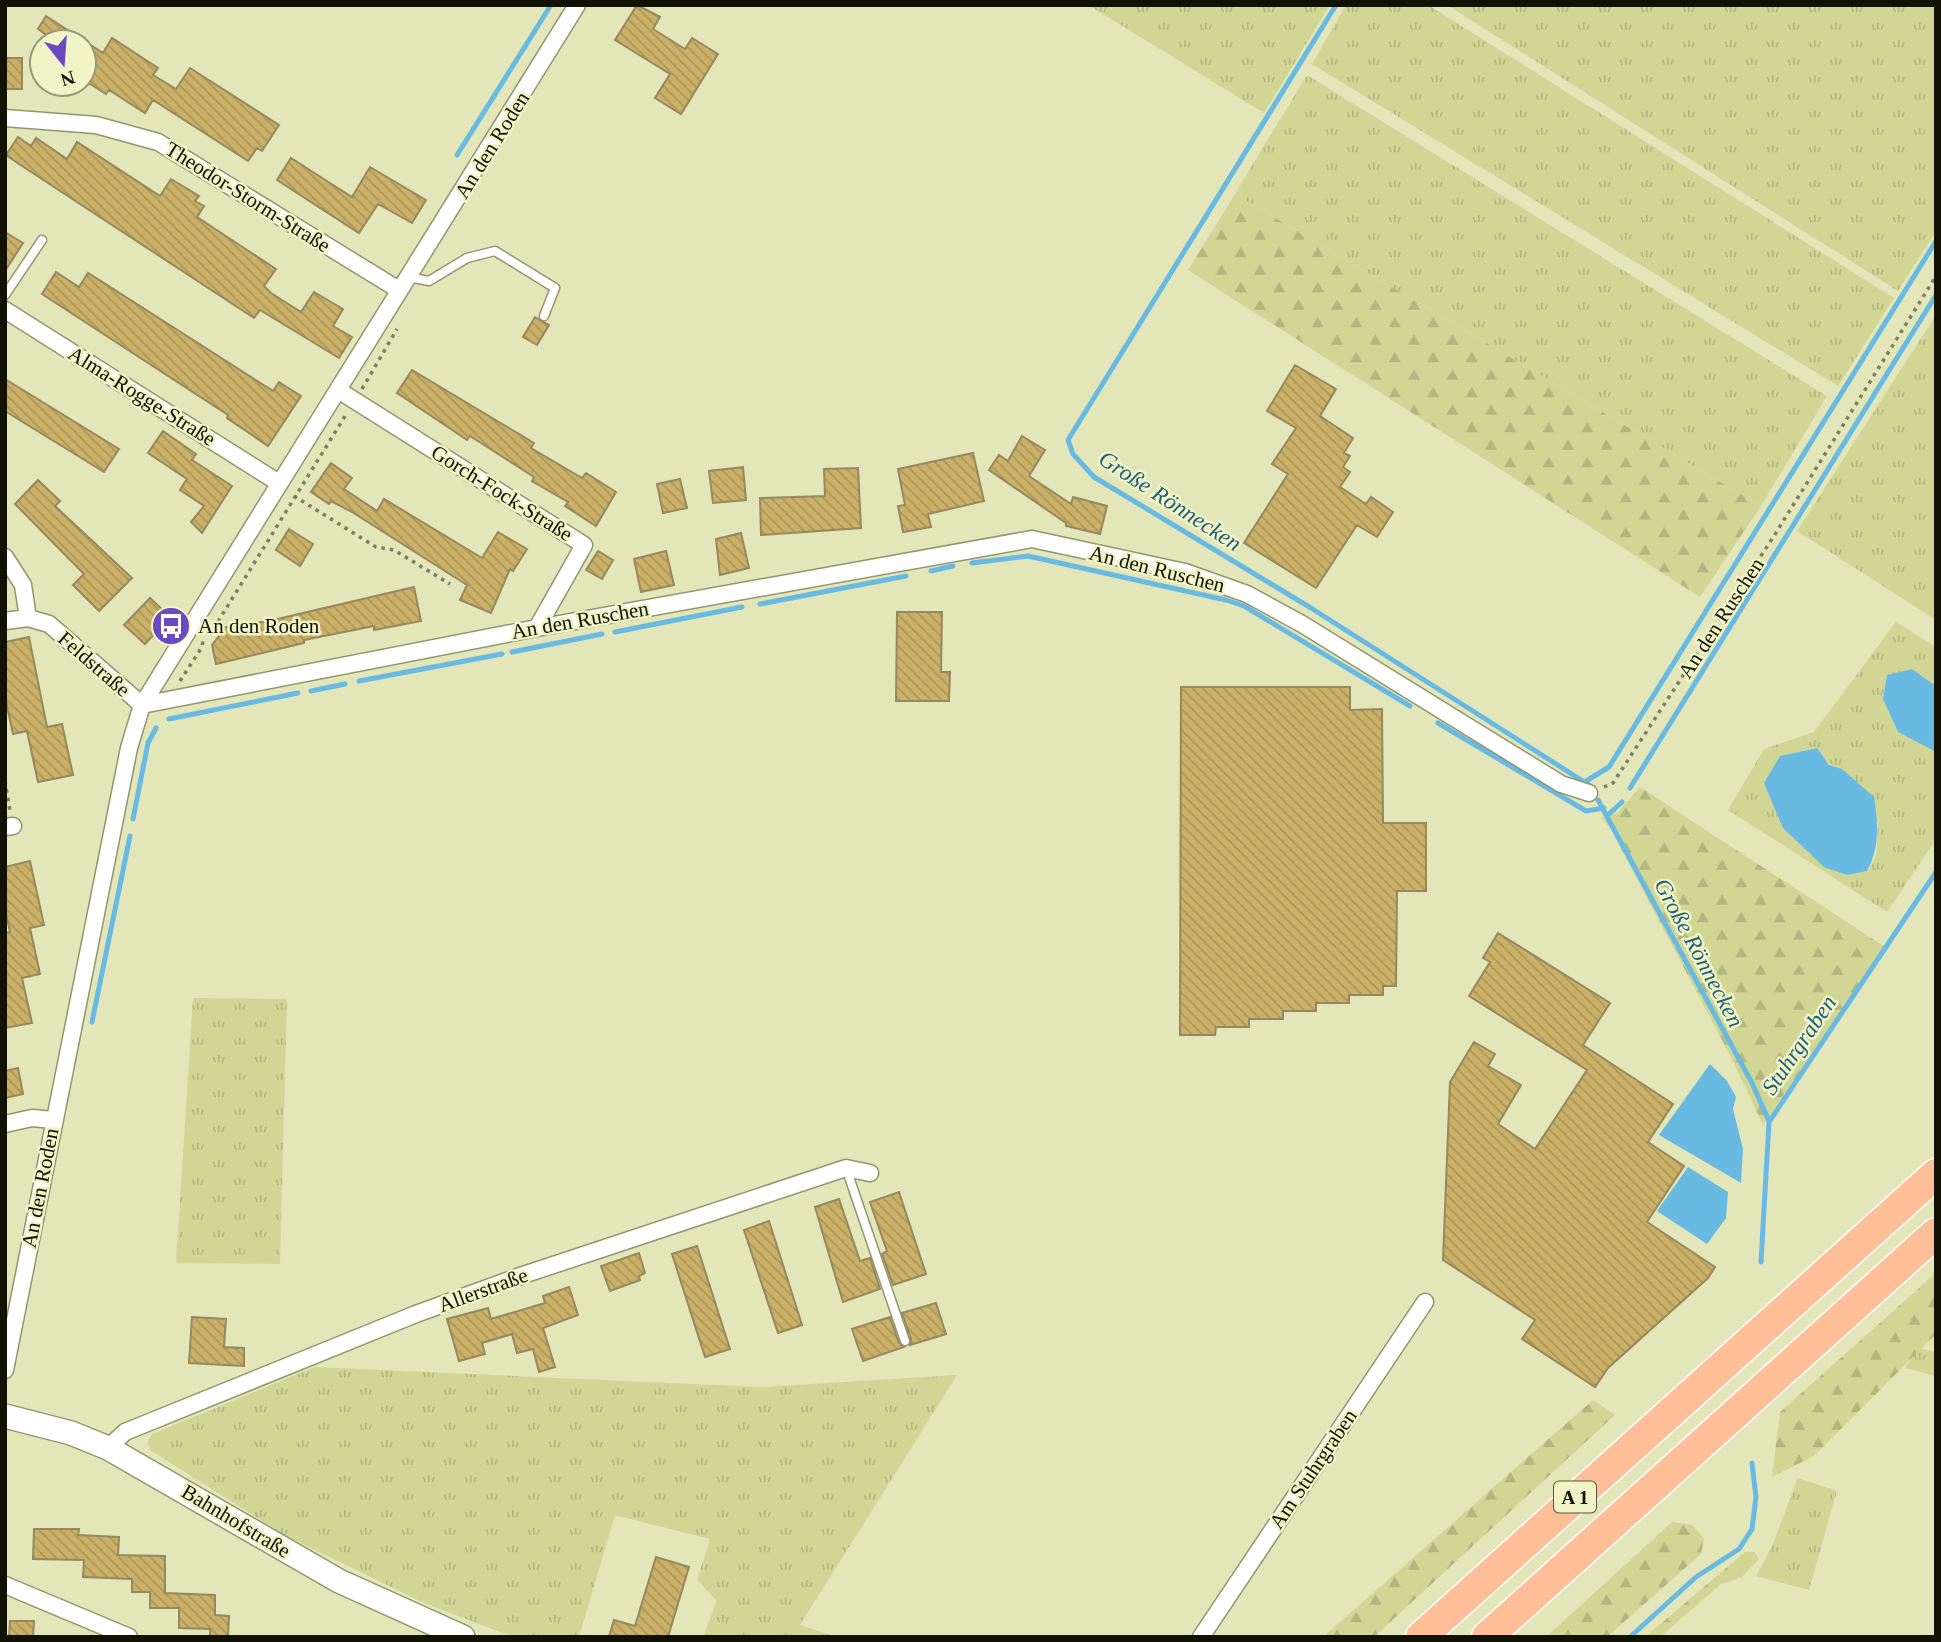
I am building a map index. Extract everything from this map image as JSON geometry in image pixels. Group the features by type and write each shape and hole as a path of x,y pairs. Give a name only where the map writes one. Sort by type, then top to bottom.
{"highway":[{"name":"A 1","path":"1421,1637 1790,1302 1936,1174"},
{"name":"A 1","path":"1487,1637 1936,1233"}],"street":[{"name":"An den Roden","path":"5,1370 129,748 142,705 578,5"},
{"name":"Theodor-Storm-Straße","path":"5,118 96,125 158,142 403,283"},
{"name":"Alma-Rogge-Straße","path":"5,310 279,483"},
{"name":"Gorch-Fock-Straße","path":"338,390 584,545 537,628"},
{"name":"An den Ruschen","path":"142,705 537,628 1032,539 1185,572 1247,594 1302,624 1561,784 1589,793"},
{"path":"5,557 23,585 28,618 5,621"},
{"name":"Feldstraße","path":"28,618 49,624 142,705"},
{"path":"5,1124 32,1118 53,1121"},
{"path":"846,1168 870,1173"},
{"name":"Allerstraße","path":"108,1448 125,1432 416,1314 523,1275 846,1168"},
{"name":"Am Stuhrgraben","path":"1201,1637 1425,1302"},
{"name":"Bahnhofstraße","path":"5,1416 71,1433 108,1448 339,1581 463,1637"},
{"path":"5,1585 129,1637"}],"lane":[{"path":"5,296 42,240"},
{"path":"403,283 429,281 467,258 495,251 555,288 544,316"},
{"path":"846,1168 905,1341"}],"path":[{"name":"An den Ruschen","path":"1589,793 1613,783 1772,539 1936,276"},
{"path":"167,700 202,648 204,635 214,628 402,321"},
{"path":"279,483 294,496 376,547 394,550 450,584"}],"green space":[{"path":"1088,5 1330,5 1264,113"},
{"path":"1346,5 1428,5 1894,298 1838,386 1312,64"},
{"path":"1447,5 1936,5 1936,231 1898,291"},
{"path":"1307,75 1827,396 1761,506 1235,194"},
{"path":"1235,194 1761,506 1700,597 1188,270"},
{"path":"1936,315 1936,620 1797,531"},
{"path":"1896,622 1936,647 1936,686 1912,669 1887,676 1883,699 1898,732 1936,752 1936,839 1887,912 1728,810 1764,749 1814,732","holes":["1816,748 1878,823 1876,855 1868,871 1780,756"]},
{"path":"1640,787 1885,947 1763,1125 1733,1061 1610,828 1601,818 1617,813"},
{"path":"193,998 287,999 280,1264 176,1263"},
{"path":"1936,1273 1936,1334 1814,1456 1772,1477 1780,1412"},
{"path":"1919,1348 1936,1352 1936,1376 1905,1368"},
{"path":"315,1367 760,1387 957,1375 800,1625 837,1637 703,1637 717,1601 697,1580 710,1539 615,1515 579,1637 513,1637 424,1603 286,1536 150,1450 148,1442 152,1434"},
{"path":"1593,1400 1615,1415 1374,1637 1323,1637"},
{"path":"1798,1478 1837,1491 1809,1590 1756,1576 1772,1546"},
{"path":"1672,1522 1692,1525 1704,1538 1701,1554 1607,1637 1546,1637"},
{"path":"1745,1552 1755,1552 1759,1559 1742,1577 1721,1584 1660,1637 1645,1637"}],"water":[{"path":"1912,669 1936,686 1936,752 1898,732 1883,699 1887,675"},
{"path":"1817,748 1829,765 1842,769 1874,797 1877,835 1867,871 1847,875 1824,867 1783,828 1764,783 1780,756"},
{"path":"1710,1064 1727,1081 1736,1097 1733,1109 1743,1149 1741,1183 1659,1135"},
{"path":"1688,1167 1728,1192 1726,1218 1707,1244 1657,1211"}],"building":[{"path":"637,5 660,17 653,29 685,49 692,38 718,54 681,114 655,98 670,74 615,40"},
{"path":"46,16 64,28 39,28"},
{"path":"112,38 158,68 153,75 176,89 190,68 279,125 262,151 257,148 248,161 153,100 145,113 109,90 106,94 98,89 98,50 103,53"},
{"path":"5,58 22,58 22,89 5,89"},
{"path":"18,137 31,146 36,138 67,159 77,142 160,196 171,179 199,196 195,201 204,206 197,217 276,269 264,286 271,293 301,312 314,292 343,309 333,326 352,337 339,358 260,310 254,318 19,164 6,155"},
{"path":"291,158 352,197 370,167 426,200 412,223 378,204 359,233 277,180"},
{"path":"5,232 23,243 5,271"},
{"path":"56,272 79,287 88,273 273,391 279,382 301,396 268,446 227,418 228,415 42,294"},
{"path":"535,317 549,325 537,345 523,337"},
{"path":"1295,365 1336,389 1320,416 1353,438 1344,453 1350,456 1343,467 1350,472 1340,487 1366,504 1371,497 1393,512 1377,537 1357,525 1316,588 1244,543 1288,474 1272,464 1296,428 1267,411"},
{"path":"412,370 534,443 531,448 582,478 586,473 616,492 596,526 565,506 568,502 532,481 534,477 470,436 467,440 397,393"},
{"path":"5,379 119,449 104,472 5,411"},
{"path":"163,431 196,454 192,460 232,486 202,533 191,522 204,506 180,490 187,479 148,453"},
{"path":"1022,436 1045,450 1029,476 1071,504 1073,497 1107,506 1100,534 1066,526 1066,523 989,470 999,455 1008,461"},
{"path":"973,453 984,501 928,514 931,527 903,532 898,506 905,505 898,469"},
{"path":"331,463 352,478 344,489 377,511 384,499 482,558 498,532 527,549 513,571 510,569 491,613 460,600 467,585 352,512 331,501 329,504 311,492"},
{"path":"743,467 746,500 713,503 709,471"},
{"path":"858,468 861,528 761,535 760,498 825,496 824,469"},
{"path":"680,479 687,508 663,513 657,484"},
{"path":"38,480 60,501 55,506 132,578 99,611 73,585 84,574 15,504"},
{"path":"289,529 313,544 300,566 276,550"},
{"path":"741,533 749,568 720,575 716,539"},
{"path":"598,551 613,560 602,579 586,570"},
{"path":"666,551 674,585 641,592 634,559"},
{"path":"414,587 421,621 374,630 374,626 304,640 304,643 216,664 212,645 226,627 269,621"},
{"path":"150,598 170,617 145,644 124,625"},
{"path":"897,612 942,612 941,672 950,672 949,701 896,701"},
{"path":"29,637 47,727 62,724 73,775 38,782 27,731 13,734 5,697 5,642"},
{"path":"1181,687 1350,687 1350,710 1382,709 1383,823 1426,823 1426,891 1397,891 1396,986 1383,986 1383,995 1349,995 1349,1003 1316,1003 1316,1011 1283,1011 1283,1019 1249,1019 1249,1027 1216,1027 1215,1035 1180,1035"},
{"path":"30,861 44,925 30,928 40,974 22,978 32,1023 5,1028 5,933 10,932 5,909 5,867"},
{"path":"1498,933 1610,1003 1583,1045 1673,1104 1648,1142 1684,1166 1647,1222 1715,1267 1708,1278 1608,1368 1595,1387 1522,1339 1535,1320 1443,1260 1450,1082 1474,1042 1495,1054 1488,1066 1521,1085 1498,1124 1535,1149 1587,1070 1469,996 1490,962 1483,958"},
{"path":"18,1068 23,1094 5,1098 5,1071"},
{"path":"899,1192 926,1274 893,1285 882,1254 887,1251 870,1202"},
{"path":"839,1199 860,1261 870,1258 880,1289 843,1302 815,1207"},
{"path":"769,1221 802,1325 778,1333 744,1230"},
{"path":"697,1246 730,1349 705,1357 672,1254"},
{"path":"639,1253 645,1273 639,1276 640,1280 610,1291 601,1266"},
{"path":"569,1287 578,1315 543,1328 555,1367 539,1372 533,1349 517,1353 512,1334 482,1343 485,1354 459,1361 447,1319 488,1308 491,1319 545,1303 543,1296"},
{"path":"936,1303 946,1334 910,1345 911,1339 902,1313"},
{"path":"192,1317 226,1319 224,1347 244,1348 244,1366 189,1363"},
{"path":"890,1317 899,1343 904,1347 863,1361 852,1329"},
{"path":"34,1529 79,1529 78,1535 119,1537 118,1555 165,1556 165,1593 215,1595 215,1615 229,1616 228,1637 210,1637 210,1629 179,1628 179,1608 150,1608 150,1592 132,1592 132,1579 83,1577 84,1560 33,1559"},
{"path":"656,1557 689,1567 668,1637 609,1637 614,1620 635,1626"},
{"path":"10,1621 34,1621 33,1637 9,1637"}],"waterway":[{"path":"457,155 551,5"},
{"name":"Große Rönnecken","path":"1336,5 1068,440 1073,454 1094,477 1311,608 1589,785"},
{"path":"1586,781 1609,767 1936,241"},
{"path":"1630,788 1936,295"},
{"path":"972,563 1028,556 1226,600 1244,606 1410,706"},
{"path":"931,571 953,566"},
{"path":"760,604 906,576"},
{"path":"615,632 742,607"},
{"path":"512,652 602,634"},
{"path":"359,681 502,654"},
{"path":"311,691 345,684"},
{"path":"169,719 298,693"},
{"path":"1438,723 1586,811 1604,808"},
{"path":"133,819 148,743 156,728"},
{"name":"Große Rönnecken","path":"1598,800 1752,1083 1769,1121"},
{"path":"1608,815 1622,802"},
{"path":"92,1022 130,836"},
{"name":"Stuhrgraben","path":"1761,1262 1769,1122 1936,872"},
{"name":"Stuhrgraben","path":"1630,1637 1696,1577 1739,1549 1752,1529 1756,1497 1752,1463"}],"place":[{"name":"An den Roden","path":"171,626"}]}
